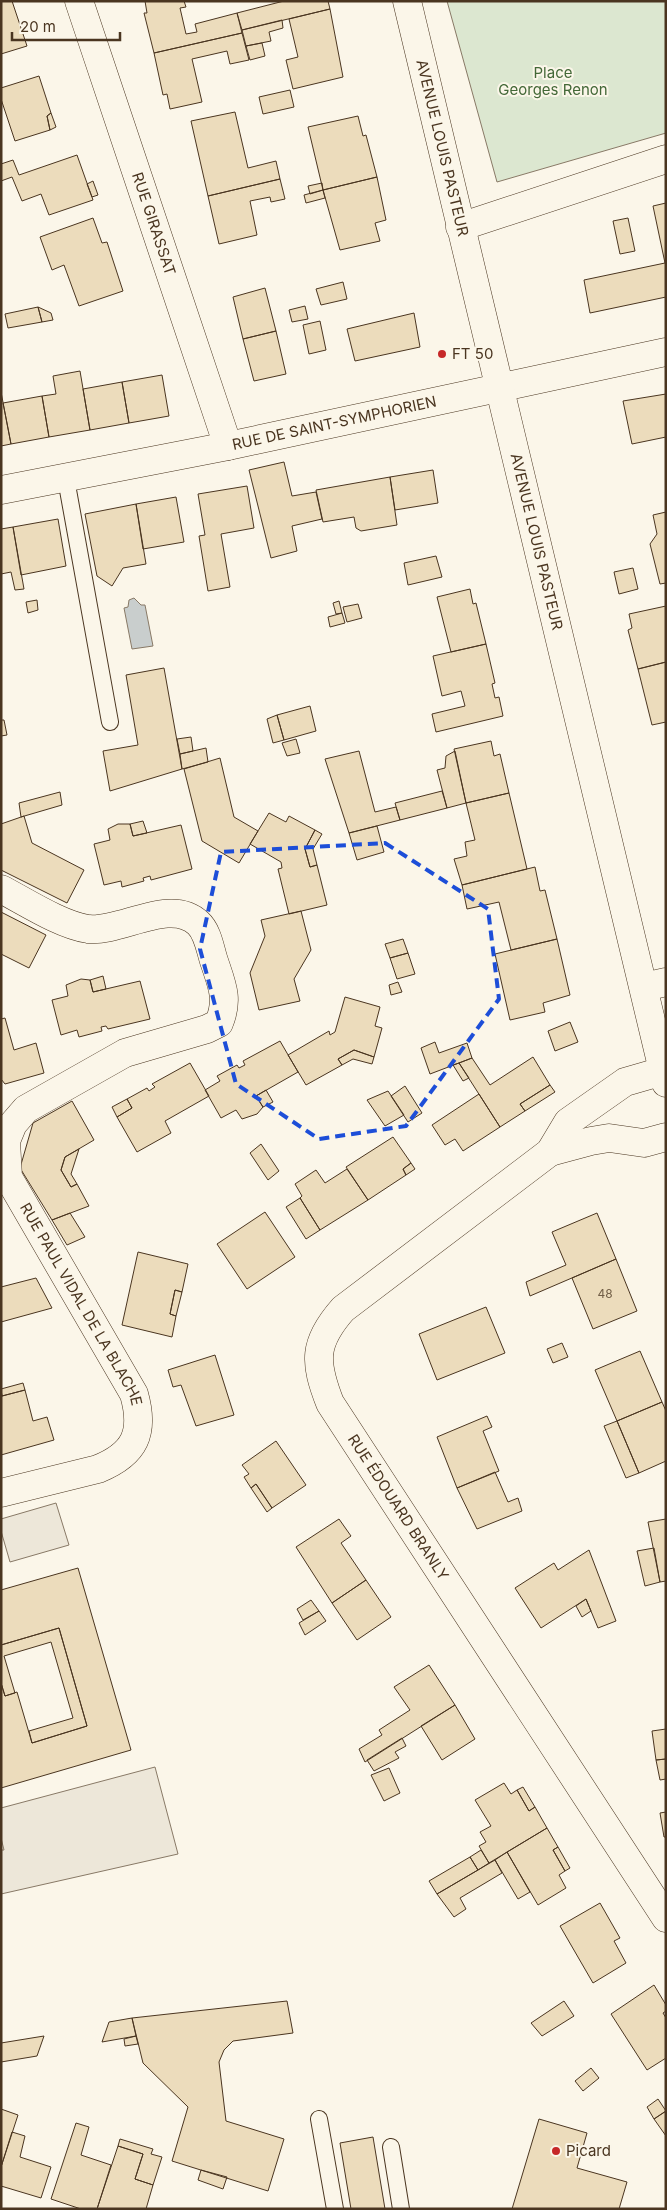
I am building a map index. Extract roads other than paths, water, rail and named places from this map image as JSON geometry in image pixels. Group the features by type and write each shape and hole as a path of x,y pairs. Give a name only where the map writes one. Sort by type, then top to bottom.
{"street":[{"name":"RUE GIRASSAT","path":"79,1 228,446"},
{"name":"AVENUE LOUIS PASTEUR","path":"407,1 498,388 655,984 664,1077"},
{"path":"460,227 666,159"},
{"name":"RUE DE SAINT-SYMPHORIEN","path":"1,490 228,446 666,352"},
{"name":"RUE PAUL VIDAL DE LA BLACHE","path":"1,889 68,923 87,929 105,929 160,914 181,914 198,923 206,936 225,993 225,1009 219,1023 208,1029 124,1053 26,1109 13,1124 6,1141 8,1177 134,1394 138,1410 138,1428 134,1445 124,1456 111,1463 98,1469 1,1493"},
{"name":"RUE ÉDOUARD BRANLY","path":"550,1152 568,1122 625,1082 664,1077"},
{"name":"RUE ÉDOUARD BRANLY","path":"666,1137 644,1143 609,1138 591,1140 550,1152 343,1309 327,1328 318,1353 321,1381 330,1403 666,1918"}],"lane":[{"path":"66,478 110,722"},
{"path":"320,2119 336,2209"},
{"path":"391,2147 401,2209"}],"place":[{"name":"FT 50","path":"442,354"},
{"name":"Picard","path":"556,2151"}],"park label":[{"name":"Place Georges Renon","path":"553,82"}]}
